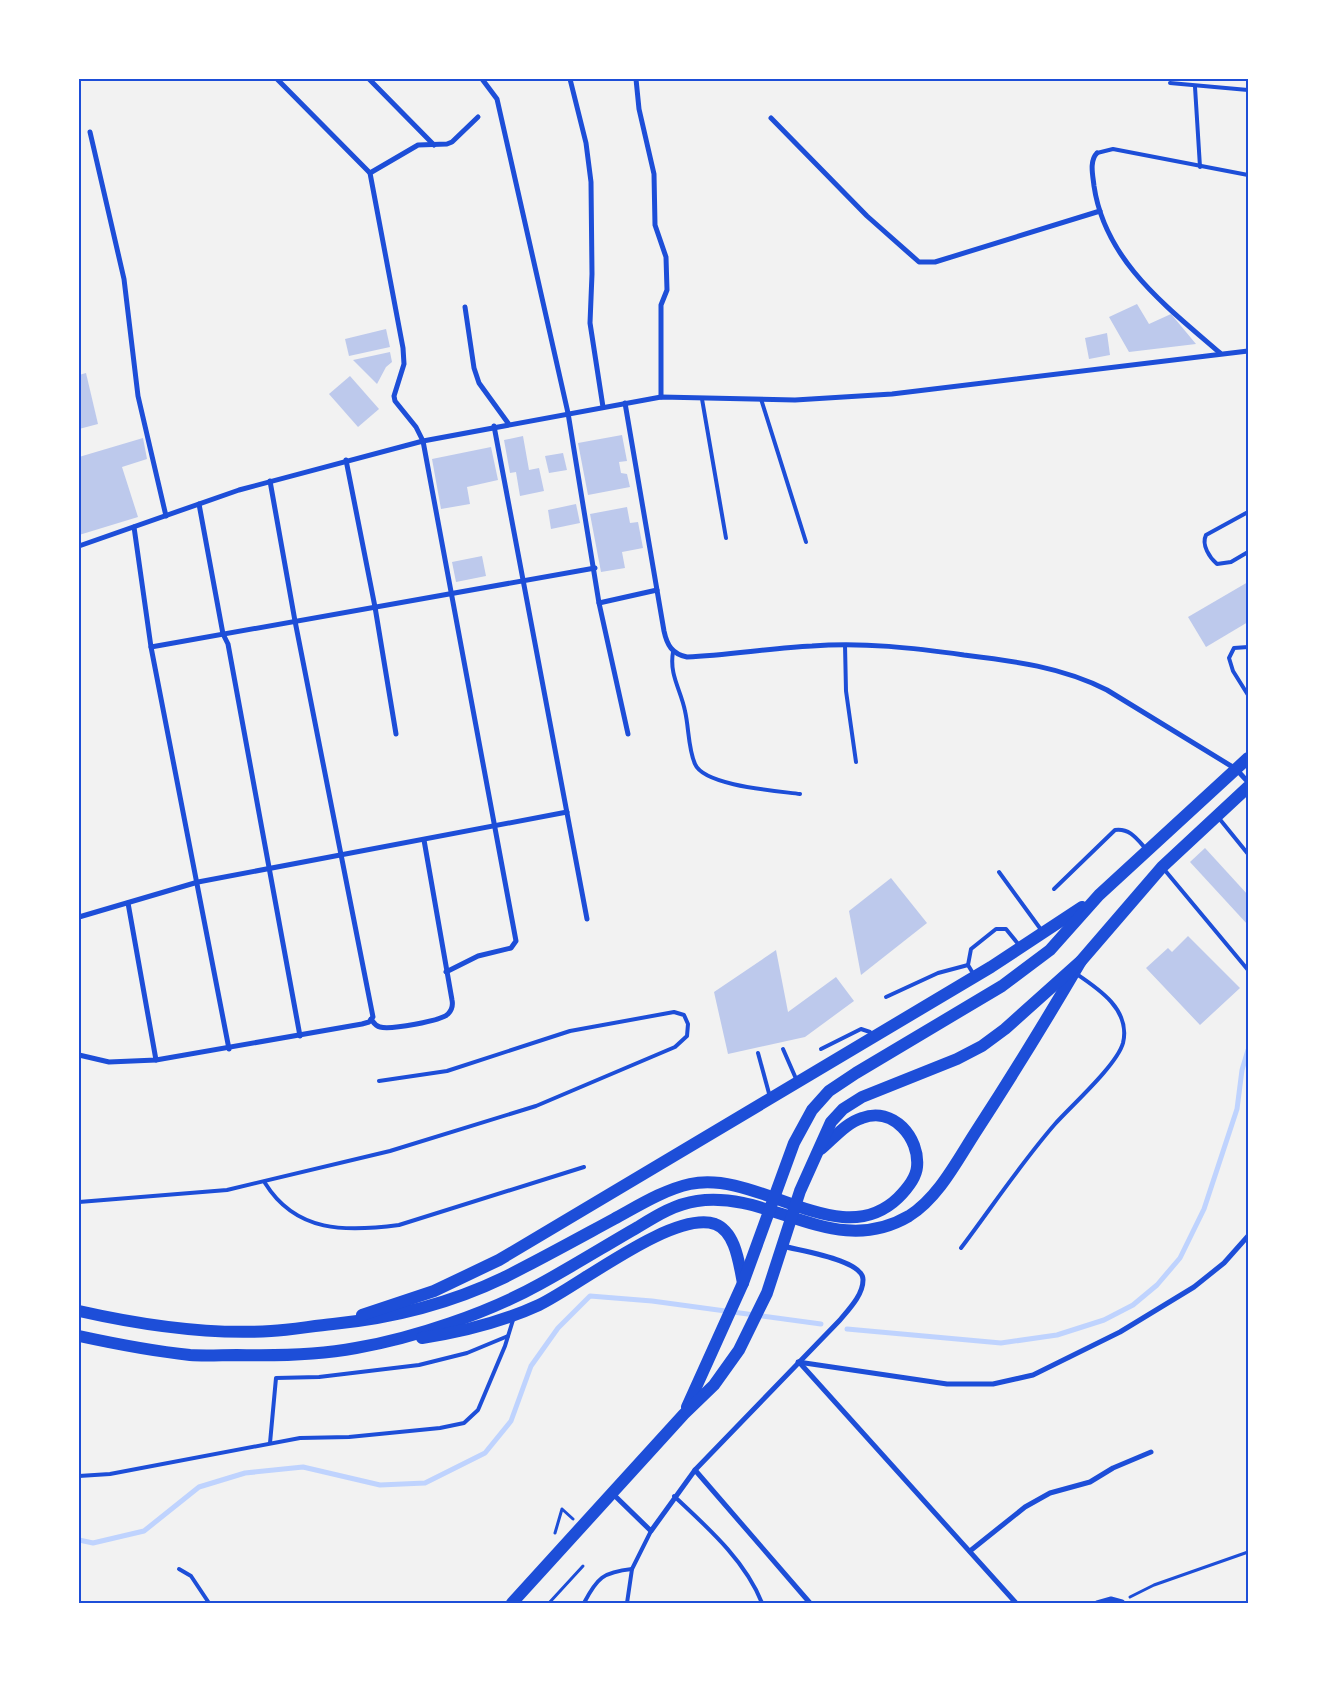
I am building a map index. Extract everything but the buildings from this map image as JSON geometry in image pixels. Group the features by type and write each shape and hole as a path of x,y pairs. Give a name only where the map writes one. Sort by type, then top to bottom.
{"main road":[{"path":"684,1414 742,1285 790,1152 812,1110 830,1092 856,1073 1002,986 1050,950 1099,895 1248,758"},
{"path":"512,1603 684,1414 714,1385 739,1350 767,1293 800,1191 831,1122 843,1108 862,1097 957,1059 982,1046 1005,1029 1081,961 1162,867 1216,814 1248,787"},
{"path":"333,1324 434,1291 499,1260 1022,949 1099,895"},
{"path":"79,1311 131,1323 201,1330 270,1332 370,1321 405,1314 454,1298 500,1279 651,1199 689,1184 713,1182 752,1189 829,1229 866,1231 890,1226 916,1211 934,1194 954,1166 1081,961"},
{"path":"356,1348 472,1316 538,1285 666,1211 682,1204 713,1200 750,1204 805,1216 845,1218 867,1216 887,1208 907,1189 917,1169 916,1147 907,1130 889,1117 875,1114 850,1124 817,1152"},
{"path":"79,1336 128,1347 193,1355 270,1356 356,1348 441,1335 514,1315 541,1304 667,1230 691,1222 706,1222 722,1227 737,1252 742,1285"}],"street":[{"path":"277,79 370,173 404,348 404,364 394,396 395,401 416,427 423,440 452,593 515,944 511,948 478,956 446,972"},
{"path":"369,79 434,145"},
{"path":"482,79 497,99 568,413 595,568 599,603 628,734"},
{"path":"570,79 586,143 591,182 592,274 590,323 603,407"},
{"path":"636,79 639,109 654,174 655,225 666,257 667,290 661,304 661,397"},
{"path":"370,173 418,145 452,142 478,117"},
{"path":"770,118 841,191 919,262 935,262 1100,211"},
{"path":"90,132 124,279 138,396 166,516"},
{"path":"1097,152 1093,160 1093,170 1100,211 1115,247 1145,287 1220,353"},
{"path":"465,307 474,368 479,383 508,423"},
{"path":"79,546 270,481 346,460 423,440 625,403 661,397 761,400 829,399 892,394 1248,351"},
{"path":"625,403 666,640 674,652 688,657 845,645 941,652 1002,660 1071,674 1107,690 1236,769 1248,782"},
{"path":"494,426 587,919"},
{"path":"346,460 375,607 396,734"},
{"path":"270,481 294,621 373,1011 372,1020 376,1026 385,1028 443,1018 448,1014 453,1005 424,840"},
{"path":"199,504 223,634 228,644 300,1036"},
{"path":"134,527 151,647 229,1049"},
{"path":"151,647 595,568"},
{"path":"599,603 658,590"},
{"path":"79,917 198,882 567,812"},
{"path":"128,903 156,1060"},
{"path":"79,1055 110,1062 156,1060 300,1036 366,1023 372,1020"},
{"path":"798,1362 947,1384 993,1384 1033,1375 1120,1332 1194,1287 1224,1263 1248,1236"},
{"path":"613,1494 651,1531 694,1470 852,1304 861,1288 863,1278 858,1269 851,1264 782,1246"},
{"path":"798,1362 1016,1603"},
{"path":"970,1551 1025,1507 1050,1493 1090,1482 1113,1468 1151,1452"},
{"path":"694,1470 810,1603"},
{"path":"1097,1603 1111,1599 1122,1602"}],"lane":[{"path":"1170,84 1248,90"},
{"path":"1195,87 1200,167"},
{"path":"1097,152 1113,149 1248,175"},
{"path":"702,398 726,538"},
{"path":"761,400 806,542"},
{"path":"1248,512 1206,535 1204,539 1205,545 1217,564 1231,562 1248,552"},
{"path":"845,645 846,692 856,762"},
{"path":"1248,647 1234,648 1229,658 1233,671 1248,695"},
{"path":"674,652 672,667 674,681 685,711 692,756 698,770 702,774 722,781 800,794"},
{"path":"1216,814 1248,854"},
{"path":"1054,888 1115,830 1124,828 1148,851"},
{"path":"1162,867 1248,970"},
{"path":"1000,872 1044,932"},
{"path":"975,977 968,965 969,954 974,944 996,929 1006,929 1022,949"},
{"path":"886,997 938,972 968,965"},
{"path":"961,1248 1054,1126 1110,1064 1123,1043 1122,1018 1104,993 1074,972"},
{"path":"79,1202 227,1190 265,1183 390,1151 536,1106 675,1047 687,1036 688,1024 684,1015 674,1012 624,1020 570,1031 448,1071 378,1081"},
{"path":"821,1048 861,1029 870,1032 873,1039"},
{"path":"783,1049 798,1083"},
{"path":"758,1053 771,1099"},
{"path":"265,1183 284,1208 300,1218 346,1228 374,1228 399,1225 584,1167"},
{"path":"79,1476 110,1474 300,1438 358,1436 440,1428 464,1423 478,1410 508,1336 514,1315"},
{"path":"270,1443 276,1378 319,1377 419,1365 467,1353 508,1336"},
{"path":"674,1496 716,1537 748,1577 762,1603"},
{"path":"627,1603 632,1569 651,1531"},
{"path":"179,1568 191,1576 210,1603"},
{"path":"584,1603 597,1581 608,1572 632,1569"}],"path":[{"path":"553,1541 562,1509"},
{"path":"1122,1602 1154,1585 1248,1552"},
{"path":"549,1603 583,1566"}],"waterway":[{"path":"847,1329 1001,1343 1057,1335 1104,1320 1133,1305 1157,1285 1180,1258 1204,1209 1237,1109 1242,1070 1248,1050"},
{"path":"79,1540 93,1543 144,1531 199,1487 245,1473 303,1467 380,1485 425,1483 485,1453 511,1421 531,1366 558,1328 590,1296 652,1301 821,1324"}]}
